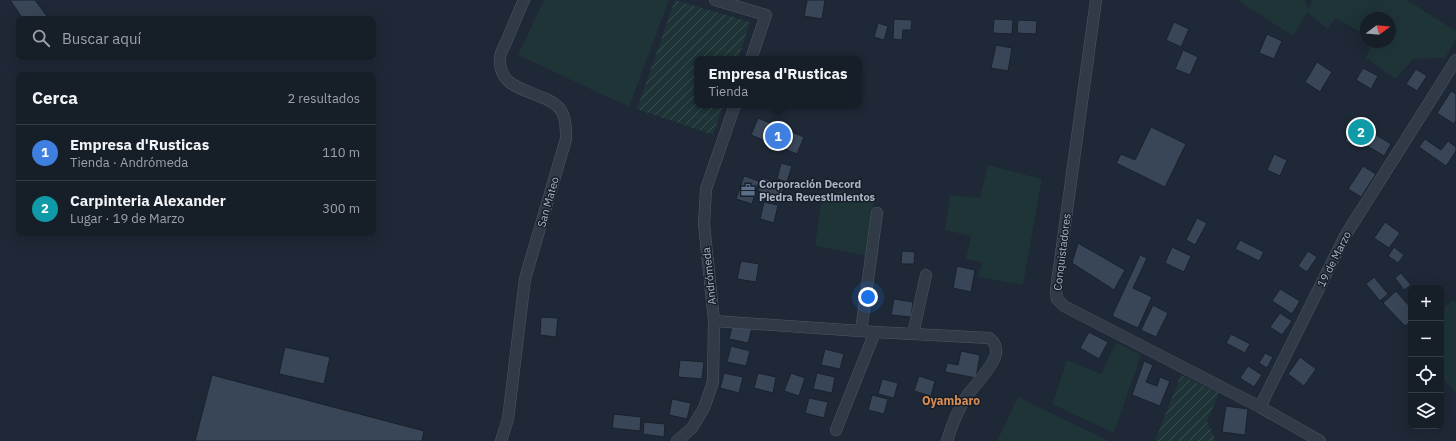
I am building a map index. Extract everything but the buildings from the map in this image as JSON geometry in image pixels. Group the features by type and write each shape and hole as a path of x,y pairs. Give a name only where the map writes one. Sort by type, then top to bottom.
{"street":[{"name":"San Mateo","path":"501,441 508,419 525,279 566,139 566,125 560,110 547,99 522,90 510,82 500,71 500,55 524,0"},
{"path":"715,0 766,15 752,56"},
{"name":"Conquistadores","path":"1096,0 1056,290 1057,299 1064,306 1260,407"},
{"name":"19 de Marzo","path":"1260,407 1345,236 1456,60"},
{"name":"Andrómeda","path":"678,441 692,428 704,408 713,382 714,321 704,224 706,189 734,108"},
{"path":"861,331 877,213"},
{"path":"913,334 926,275"},
{"path":"714,321 989,338 993,341 996,347 995,357 962,403 947,441"},
{"path":"836,430 875,332"},
{"path":"1260,407 1320,441"}],"green space":[{"path":"544,0 669,0 629,107 518,55"},
{"path":"675,0 750,22 739,56 694,56 694,108 722,108 713,135 637,109"},
{"path":"1237,0 1305,0 1308,9 1312,0 1407,0 1456,31 1456,40 1445,58 1413,59 1396,79 1366,58 1370,48 1396,48 1396,12 1360,12 1360,32 1335,18 1328,29 1307,12 1293,36"},
{"path":"988,165 1042,179 1023,285 978,277 982,262 966,259 971,236 945,230 950,195 980,198"},
{"path":"842,191 874,198 869,256 815,246 821,204 828,194"},
{"path":"1453,300 1456,303 1456,393 1444,380 1444,308"},
{"path":"1116,342 1141,355 1114,433 1052,404 1067,360 1101,374"},
{"path":"1181,375 1219,393 1207,421 1216,441 1155,441"},
{"path":"1018,397 1109,441 997,441"}],"place":[{"name":"Carpinteria Alexander","path":"1361,132"},
{"name":"Empresa d'Rusticas","path":"778,136"},
{"name":"Corporación Decord Piedra Revestimientos","path":"748,190"}],"district":[{"name":"Oyambaro","path":"951,400"}]}
